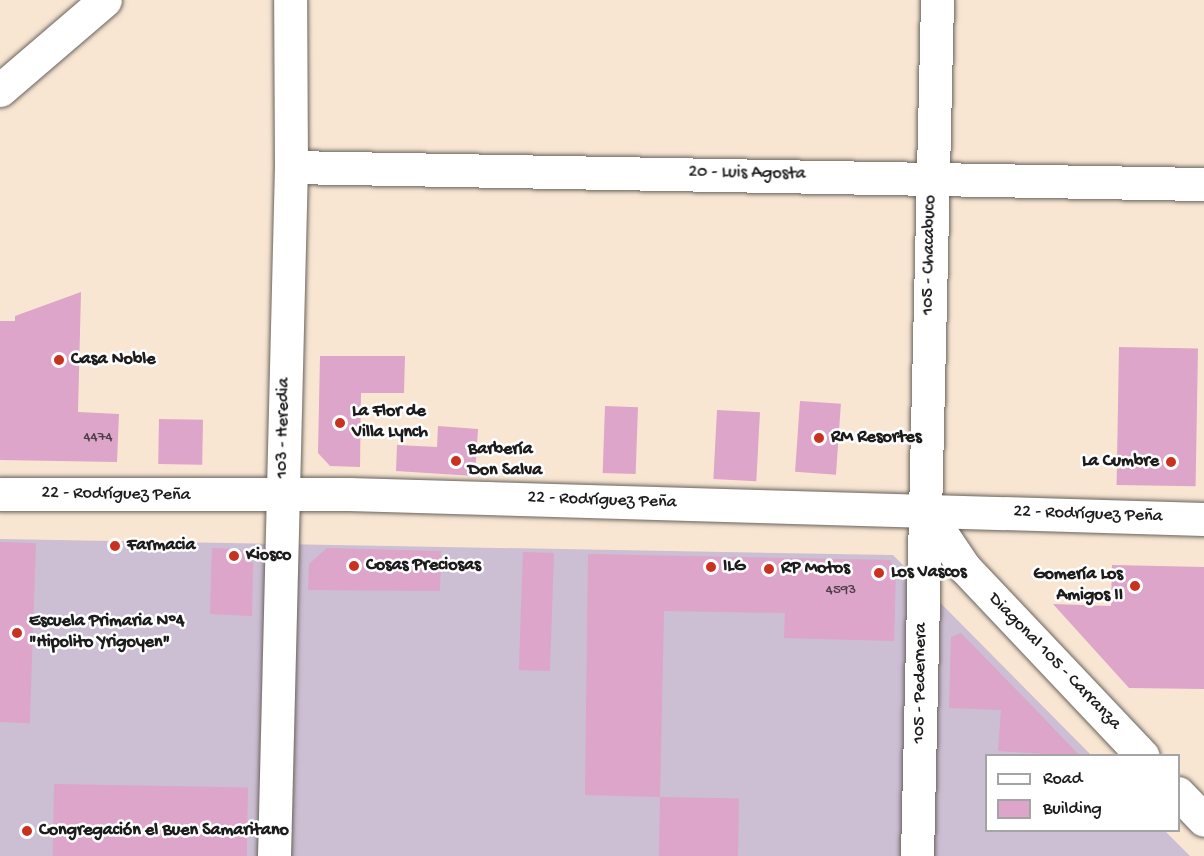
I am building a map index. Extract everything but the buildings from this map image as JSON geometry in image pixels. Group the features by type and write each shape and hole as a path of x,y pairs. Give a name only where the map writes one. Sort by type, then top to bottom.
{"street":[{"path":"0,90 105,0"},
{"name":"103 - Heredia","path":"274,856 291,167 290,0"},
{"name":"105 - Chacabuco","path":"925,509 938,0"},
{"name":"20 - Luis Agosta","path":"291,167 932,177 1204,184"},
{"name":"22 - Rodríguez Peña","path":"0,494 283,494 925,509 1204,519"},
{"name":"Diagonal 105 - Carranza","path":"925,509 964,567 1141,754"},
{"name":"105 - Pedernera","path":"917,856 925,509"},
{"path":"1180,794 1204,820"}],"shaded area":[{"path":"0,539 893,555 1090,754 985,754 985,832 1166,832 1190,856 0,856"}],"place":[{"name":"Casa Noble","path":"59,360"},
{"name":"La Flor de Villa Lynch","path":"340,423"},
{"name":"RM Resortes","path":"819,438"},
{"name":"Barbería Don Salva","path":"456,461"},
{"name":"La Cumbre","path":"1171,462"},
{"name":"Farmacia","path":"115,546"},
{"name":"Kiosco","path":"234,556"},
{"name":"Cosas Preciosas","path":"354,566"},
{"name":"ILG","path":"711,567"},
{"name":"RP Motos","path":"769,569"},
{"name":"Los Vascos","path":"879,573"},
{"name":"Gomería Los Amigos II","path":"1135,586"},
{"name":"Escuela Primaria Nº4 \"Hipolito Yrigoyen\"","path":"17,633"},
{"name":"Congregación el Buen Samaritano","path":"27,831"}]}
